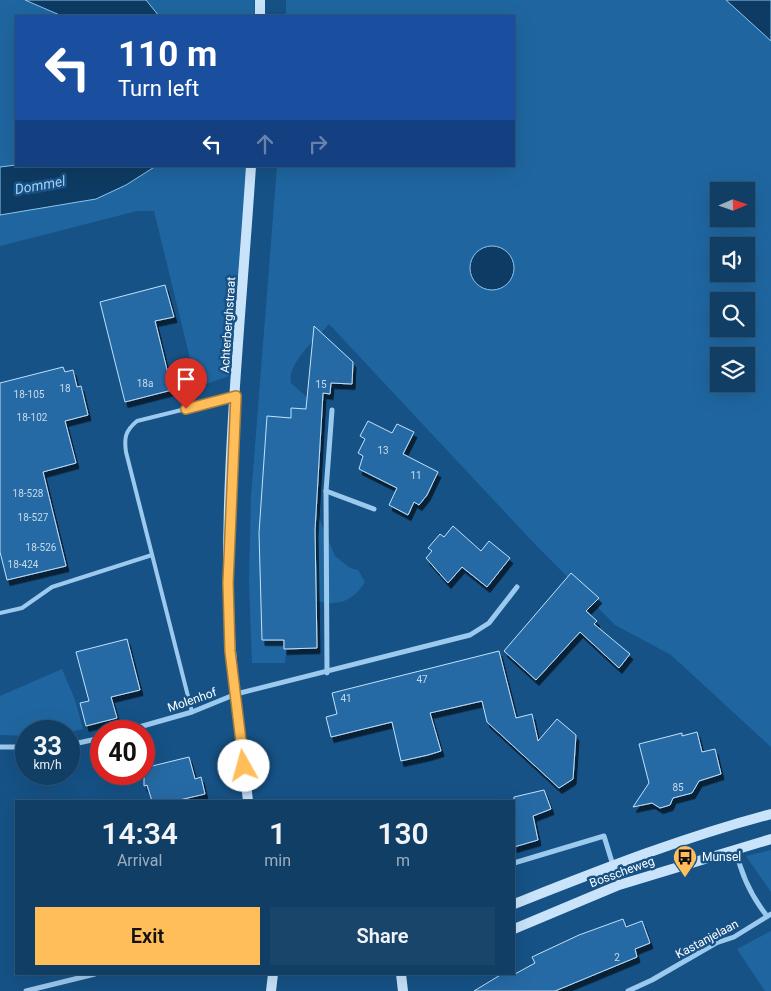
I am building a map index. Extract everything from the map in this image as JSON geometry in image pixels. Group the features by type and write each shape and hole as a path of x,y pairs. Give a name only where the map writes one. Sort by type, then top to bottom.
{"street":[{"path":"260,0 260,15"},
{"name":"Achterberghstraat","path":"248,800 230,651 228,583 236,396 251,167"},
{"path":"327,673 326,491 332,410"},
{"path":"326,491 374,509"},
{"path":"236,694 327,673 470,634 488,623 517,588"},
{"name":"Molenhof","path":"155,722 192,712 236,694"},
{"path":"0,747 15,747"},
{"name":"Bosscheweg","path":"515,904 612,866 727,826 771,814"},
{"name":"Bosscheweg","path":"515,863 604,836 612,866"},
{"name":"Bosscheweg","path":"515,929 619,885 735,848 771,839"},
{"name":"Kastanjelaan","path":"628,991 652,980 716,943 734,937 769,915 754,900 739,864 735,848"},
{"path":"612,866 619,885"},
{"path":"26,991 91,975"},
{"path":"271,991 272,975"},
{"path":"401,975 403,991"}],"lane":[{"path":"192,712 124,438 128,430 137,421 236,396"},
{"path":"0,613 22,608 52,587 152,556"}],"shaded area":[{"path":"0,0 25,0 60,15 15,15 15,165 0,167"},
{"path":"146,0 254,0 255,15 158,15"},
{"path":"286,0 726,0 771,41 771,747 671,655 615,625 531,540 329,324 298,360 293,368 291,383 320,409 316,486 319,518 335,556 350,568 358,570 365,582 354,595 342,602 328,603 312,600 288,632 285,663 252,663 249,582 251,497 277,167 515,167 515,15 286,15","holes":["491,246 510,257 513,264 500,289 491,290 484,288 474,280 470,267 477,252"]},
{"path":"154,167 247,167 229,376 197,387 154,211 137,211 0,246 0,215 96,199 126,185"},
{"path":"62,669 75,700 83,729 80,730 80,720 15,720 15,736 0,735 0,696"},
{"path":"771,850 771,892 746,856"},
{"path":"771,931 771,991 765,991 737,949"}],"water":[{"path":"25,0 146,0 158,15 60,15"},
{"path":"726,0 771,0 771,41"},
{"name":"Dommel","path":"15,165 15,167 154,167 126,185 96,199 0,215 0,167"},
{"path":"488,246 496,246 508,252 514,268 508,284 496,290 488,290 476,284 470,272 470,264 476,252"}],"building":[{"path":"165,285 174,317 155,321 172,390 125,402 100,302"},
{"path":"314,326 353,362 352,384 331,383 330,394 323,393 315,530 317,648 284,649 284,640 262,640 259,533 267,416 291,418 291,408 306,409"},
{"path":"63,367 65,372 73,370 77,387 81,386 88,415 65,421 76,463 43,472 66,566 7,580 0,552 0,383"},
{"path":"368,421 392,433 397,424 414,432 403,454 438,472 427,495 419,505 414,502 408,515 389,505 397,488 359,469 363,456 358,453 365,439 360,436"},
{"path":"453,526 481,551 489,541 510,558 487,587 462,567 448,583 426,558 432,551 428,548 440,534 444,537"},
{"path":"571,573 599,598 586,611 597,621 594,624 630,654 619,668 580,632 536,680 504,651"},
{"path":"127,639 140,690 111,697 117,718 90,720 90,725 86,726 80,703 89,701 76,652"},
{"path":"499,651 516,718 532,714 538,741 557,719 576,735 573,779 559,788 487,722 482,701 430,713 441,751 428,755 401,761 392,722 331,737 326,717 337,714 332,693"},
{"path":"697,732 702,752 715,749 721,774 699,781 692,793 673,798 670,805 660,808 652,803 633,807 649,783 639,744 682,733 682,736"},
{"path":"189,757 195,779 201,777 205,794 179,800 152,800 147,785 155,785 155,765"},
{"path":"544,790 551,809 533,816 538,840 515,847 515,800 514,797"},
{"path":"623,919 626,927 642,921 650,943 635,949 637,957 555,991 474,991 500,975 515,975 535,963 532,957 579,935"}],"place":[{"name":"Munsel","path":"685,878"}],"route":[{"path":"186,409 236,396 230,483 228,583 230,651 244,766"}]}
